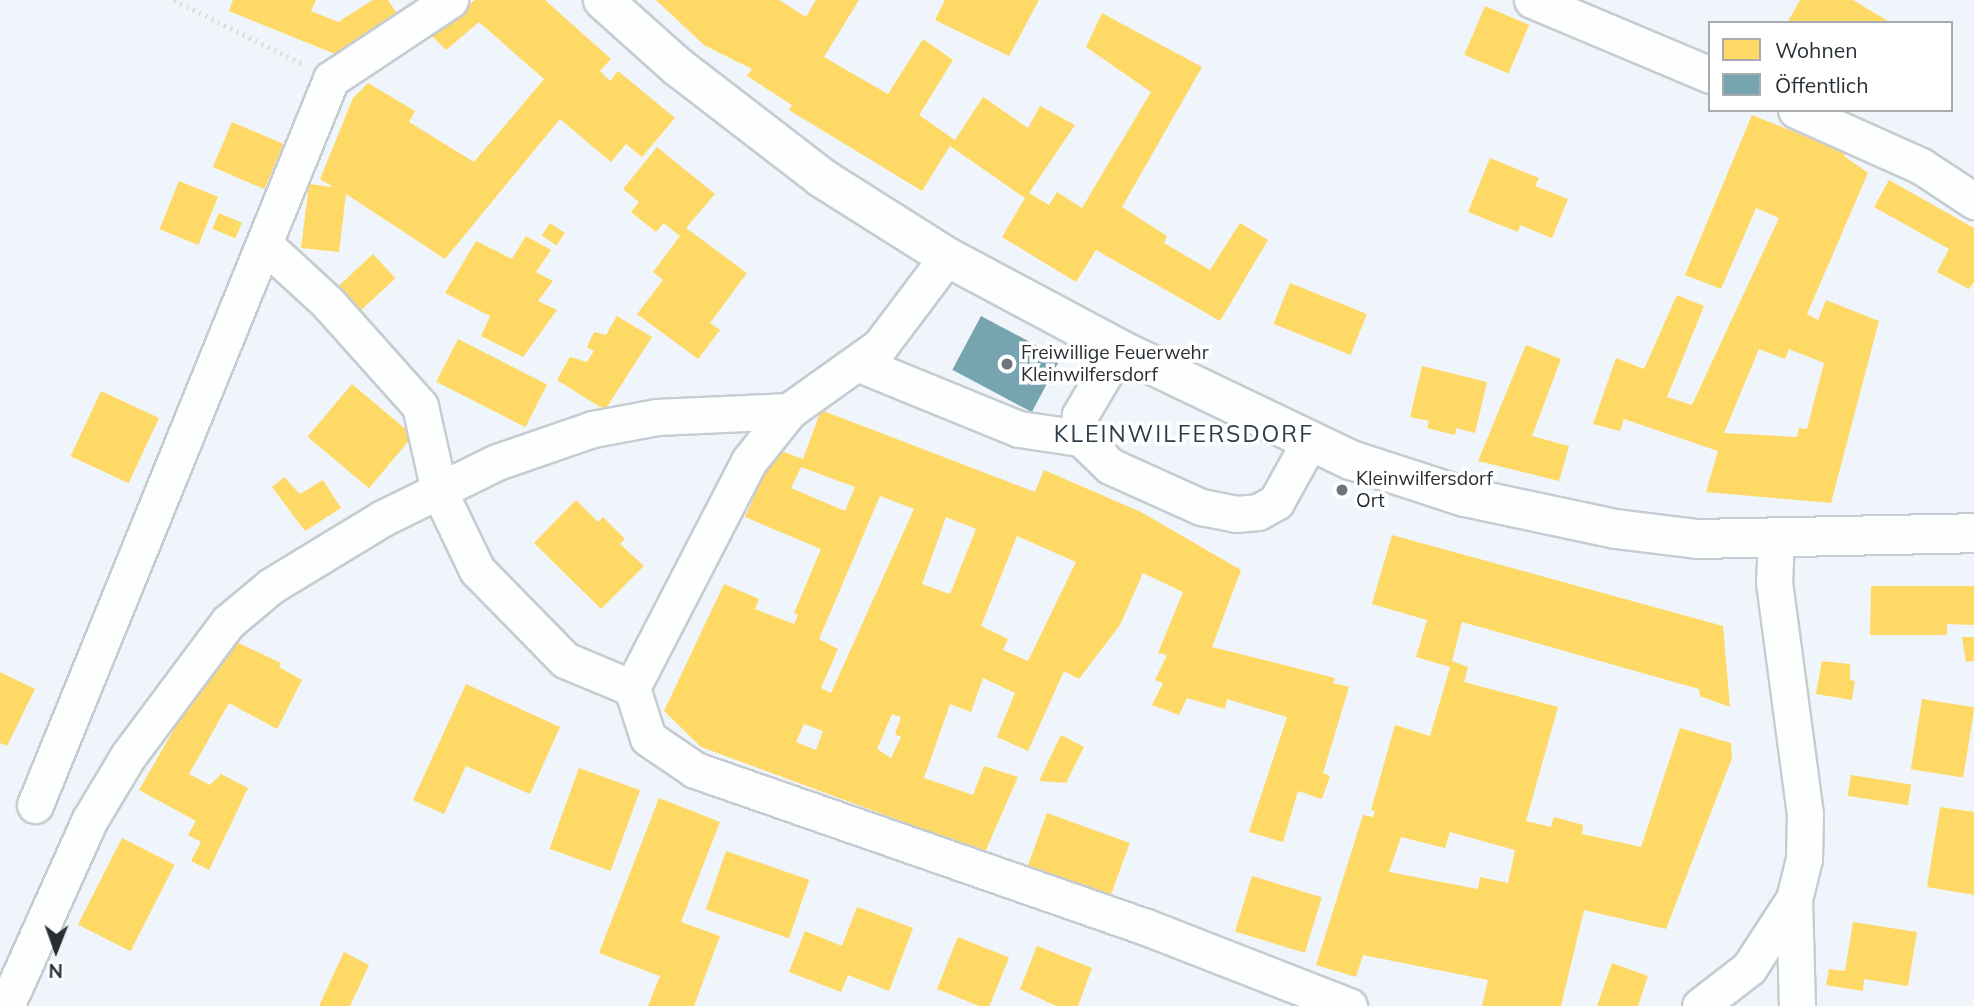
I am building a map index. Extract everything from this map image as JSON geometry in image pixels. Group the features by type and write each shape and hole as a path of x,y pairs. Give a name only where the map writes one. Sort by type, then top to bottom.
{"main road":[{"path":"603,0 678,66 822,178 947,257 1119,349 1351,460 1465,497 1616,529 1697,539 1776,541 1974,533"}],"street":[{"path":"35,805 331,79 450,0"},
{"path":"1532,0 1708,74"},
{"path":"1800,112 1921,166 1974,201"},
{"path":"265,245 328,303 420,406 439,491 477,570 565,660 632,688"},
{"path":"947,257 880,346 789,411 749,461 632,688 648,738 695,770 1146,927 1349,1006"},
{"path":"1081,438 1080,415 1119,349"},
{"path":"857,363 1018,429 1081,438 1110,466 1201,507 1236,514 1258,512 1276,502 1310,440"},
{"path":"6,1006 89,821 128,756 228,622 271,586 383,519 497,462 593,429 657,417 789,411"},
{"path":"1776,541 1774,582 1805,814 1804,859 1794,899 1797,1006"},
{"path":"1700,1006 1749,968 1794,899"}],"path":[{"path":"174,0 331,79"}],"building: Wohnen":[{"path":"233,0 316,0 311,11 338,22 373,0 388,0 402,21 345,58 229,11"},
{"path":"475,0 545,0 611,59 600,71 610,81 618,71 675,118 642,157 626,144 611,162 560,119 445,259 346,194 339,252 301,248 309,184 333,187 320,179 353,98 368,83 415,111 409,122 474,162 544,79 479,22 446,50 428,32"},
{"path":"656,0 779,0 806,17 816,0 859,0 824,57 888,94 923,39 953,60 919,115 955,140 983,97 1028,128 1040,106 1075,125 1029,193 1049,205 1057,192 1082,208 1151,92 1086,47 1102,13 1202,67 1122,207 1167,236 1164,243 1210,270 1240,223 1268,240 1220,321 1096,250 1076,282 1002,237 1025,198 950,146 922,191 789,110 792,105 747,76 752,69 704,45"},
{"path":"945,0 1039,0 1009,56 935,20"},
{"path":"1800,0 1853,0 1888,21 1788,21"},
{"path":"1485,6 1529,25 1508,74 1464,55"},
{"path":"1752,115 1845,152 1844,156 1868,173 1807,314 1818,320 1826,300 1879,321 1831,503 1706,492 1718,451 1624,419 1620,431 1593,424 1616,358 1644,369 1677,295 1704,306 1667,397 1692,405 1779,218 1756,208 1721,289 1685,275","holes":["1759,349 1785,359 1789,349 1824,363 1807,429 1799,428 1797,437 1724,433"]},
{"path":"232,122 284,144 264,189 213,167"},
{"path":"657,147 715,194 686,228 747,273 710,323 720,330 698,359 637,314 663,280 653,272 680,236 664,223 656,232 631,212 639,202 623,189"},
{"path":"1490,158 1539,178 1535,186 1568,199 1552,238 1520,225 1518,232 1468,212"},
{"path":"1889,180 1974,228 1974,282 1969,289 1937,272 1949,249 1874,207"},
{"path":"179,181 218,197 198,245 160,229"},
{"path":"219,213 242,223 235,238 212,229"},
{"path":"550,223 565,233 557,246 542,235"},
{"path":"526,236 551,250 536,272 553,281 538,301 557,310 523,357 481,336 490,316 445,293 476,241 512,259"},
{"path":"373,254 396,278 360,311 338,287"},
{"path":"1290,283 1367,314 1350,355 1274,324"},
{"path":"617,316 652,337 605,410 557,380 570,357 587,362 594,351 587,347 594,332 606,335"},
{"path":"458,339 547,384 525,427 436,382"},
{"path":"1526,345 1561,359 1532,436 1569,446 1559,481 1478,461"},
{"path":"1422,366 1487,382 1475,433 1456,428 1455,435 1427,428 1429,421 1410,417"},
{"path":"352,384 413,435 369,488 308,437"},
{"path":"101,391 159,418 129,483 71,456"},
{"path":"821,410 1035,492 1044,470 1141,512 1241,570 1212,647 1335,678 1333,683 1349,687 1323,773 1330,776 1322,799 1298,791 1283,842 1249,832 1287,717 1227,699 1225,709 1187,698 1179,715 1152,705 1163,683 1155,680 1167,655 1158,653 1183,592 1143,573 1120,625 1079,679 1064,671 1028,751 997,737 1015,693 983,678 971,712 950,704 924,778 973,795 984,766 1018,777 985,852 701,747 664,711 724,584 759,599 755,609 794,624 798,615 794,613 821,549 745,517 775,449 803,459","holes":["801,467 855,487 845,511 791,488","880,496 914,509 831,693 821,688 838,649 819,639","946,517 976,529 950,594 922,584","1017,536 1076,562 1028,661 1003,650 1008,639 981,626","892,714 901,717 895,734 901,737 891,758 877,749","804,724 823,731 816,750 796,742"]},
{"path":"284,477 300,494 323,480 341,508 305,531 272,487"},
{"path":"576,500 598,522 603,517 625,539 620,544 644,566 601,609 534,543"},
{"path":"1392,535 1723,626 1730,707 1700,696 1699,689 1462,622 1452,661 1468,667 1464,682 1558,707 1526,821 1551,827 1554,817 1583,825 1582,834 1641,847 1680,728 1731,743 1732,758 1666,929 1584,910 1561,1006 1482,1006 1488,980 1363,955 1356,977 1316,965 1363,815 1373,817 1375,811 1371,810 1395,725 1430,736 1450,667 1416,657 1427,620 1372,604","holes":["1450,832 1515,850 1508,883 1480,877 1478,889 1389,872 1401,837 1445,848"]},
{"path":"1871,586 1974,586 1974,625 1947,624 1947,635 1870,635"},
{"path":"1962,637 1974,637 1974,661 1966,662"},
{"path":"232,640 281,663 279,667 302,680 277,729 229,703 189,774 210,785 221,774 248,788 209,870 191,861 201,842 188,835 196,821 139,790 201,682 206,684"},
{"path":"1822,661 1850,664 1850,680 1855,681 1852,700 1816,694"},
{"path":"0,672 35,689 7,746 0,743"},
{"path":"466,684 560,727 530,794 466,766 444,814 413,800"},
{"path":"1922,699 1974,707 1963,777 1911,769"},
{"path":"1061,735 1084,747 1066,783 1039,781"},
{"path":"579,768 640,790 611,871 550,849"},
{"path":"1851,775 1911,785 1908,805 1848,796"},
{"path":"659,798 720,822 681,922 720,936 694,1006 648,1006 660,976 599,953"},
{"path":"1940,807 1974,812 1974,895 1927,887"},
{"path":"1047,813 1130,843 1110,897 1028,867"},
{"path":"122,838 175,865 131,951 78,924"},
{"path":"726,851 809,880 789,938 706,910"},
{"path":"1252,876 1322,897 1305,953 1235,931"},
{"path":"857,907 913,928 889,991 848,975 841,992 789,972 805,931 842,946"},
{"path":"1853,922 1917,932 1908,986 1864,979 1863,991 1826,985 1829,969 1845,971"},
{"path":"958,937 1009,958 989,1006 979,1006 937,989"},
{"path":"1037,946 1092,968 1078,1006 1056,1006 1020,989"},
{"path":"344,952 369,965 350,1006 319,1006"},
{"path":"1612,963 1648,976 1638,1006 1597,1006"}],"building: Öffentlich":[{"name":"Freiwillige Feuerwehr Kleinwilfersdorf","path":"981,316 1060,358 1032,412 952,370"}],"place":[{"name":"Freiwillige Feuerwehr Kleinwilfersdorf","path":"1007,364"},
{"name":"Kleinwilfersdorf Ort","path":"1342,490"}],"district":[{"name":"KLEINWILFERSDORF","path":"1184,434"}]}
